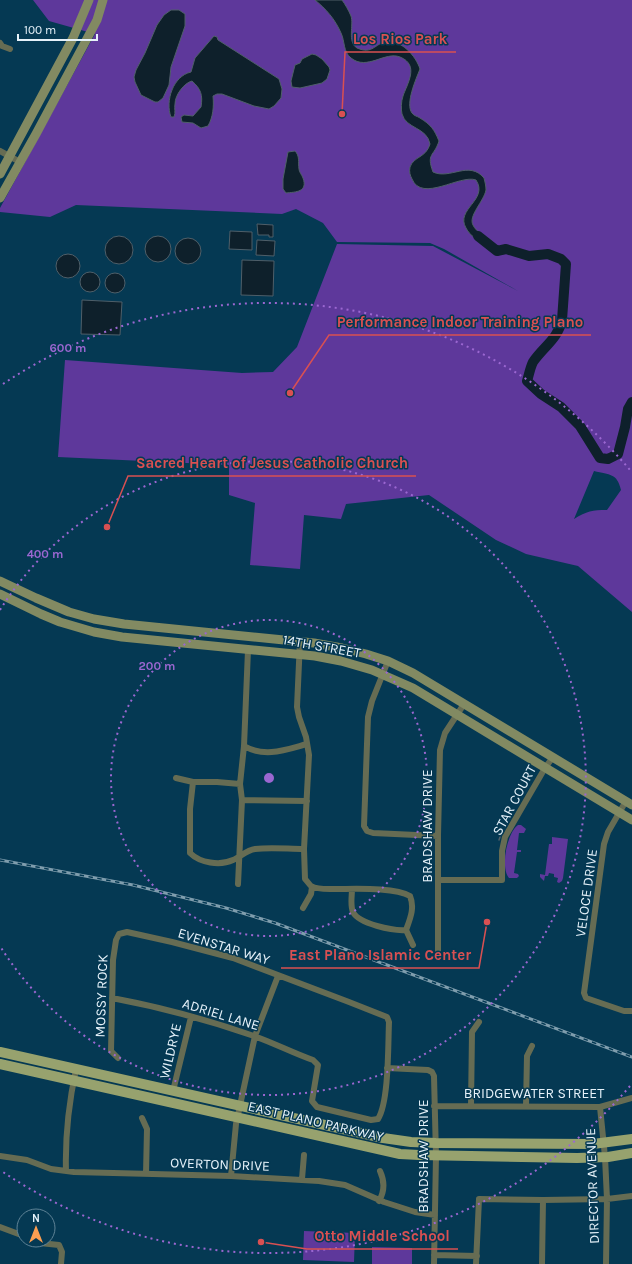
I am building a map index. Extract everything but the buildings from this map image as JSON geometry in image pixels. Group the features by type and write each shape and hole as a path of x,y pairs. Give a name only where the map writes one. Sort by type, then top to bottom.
{"main road":[{"path":"0,174 73,38 89,0"},
{"path":"0,198 96,20 103,0"},
{"name":"14TH STREET","path":"0,580 36,598 75,614 124,624 300,641 342,648 388,662 422,678 629,803"},
{"name":"14TH STREET","path":"0,594 31,610 60,622 83,629 122,637 299,655 340,661 383,674 413,688 632,820"},
{"path":"31,610 36,598"},
{"path":"122,637 124,624"},
{"path":"188,644 189,630"},
{"name":"EAST PLANO PARKWAY","path":"0,1052 383,1138 411,1142 604,1144 632,1139"},
{"name":"EAST PLANO PARKWAY","path":"0,1064 400,1154 577,1158 605,1157 632,1153"}],"street":[{"path":"0,43 2,46 10,49"},
{"path":"0,151 20,162"},
{"path":"300,641 297,707 299,718 306,737 309,755 304,849 305,879 312,887 320,889 398,891 410,896 412,907 410,920 406,930 413,945"},
{"path":"238,884 242,800 240,784 244,746 248,650"},
{"path":"388,662 372,701 368,717 364,826 367,831 373,833 438,836"},
{"name":"BRADSHAW DRIVE","path":"438,954 440,750 445,733 464,704"},
{"path":"244,746 254,752 276,752 307,744"},
{"name":"STAR COURT","path":"438,880 502,880 502,851 505,837 545,768 553,757"},
{"path":"176,778 193,782 240,784"},
{"path":"193,782 190,809 190,853 199,860 218,863 231,861 253,849 304,849"},
{"path":"242,800 307,801"},
{"name":"VELOCE DRIVE","path":"629,803 619,812 608,832 604,844 584,993 586,998 624,1011 632,1011"},
{"path":"303,908 311,894 312,887"},
{"path":"352,889 352,905 354,912 360,918 389,930 406,930"},
{"name":"EVENSTAR WAY","path":"120,934 127,932 147,936 203,949 233,958 387,1017 389,1022 387,1068"},
{"name":"MOSSY ROCK","path":"118,1058 111,1051 113,960 116,940 120,934"},
{"path":"231,1176 234,1135 255,1036 278,976"},
{"name":"ADRIEL LANE","path":"112,998 191,1017 255,1036 313,1060 318,1064 312,1102 317,1107 371,1120 378,1119 381,1114 384,1099 387,1068"},
{"name":"WILDRYE","path":"173,1091 191,1017"},
{"path":"471,1106 472,1032 478,1022"},
{"path":"526,1106 527,1056 532,1046"},
{"name":"BRADSHAW DRIVE","path":"387,1068 423,1069 432,1072 435,1080 434,1106 436,1156 434,1264"},
{"path":"66,1171 65,1153 68,1121 76,1069"},
{"name":"BRIDGEWATER STREET","path":"434,1106 600,1107 632,1098"},
{"name":"DIRECTOR AVENUE","path":"600,1107 607,1199 606,1264"},
{"path":"142,1118 147,1129 146,1174"},
{"path":"302,1179 304,1155"},
{"name":"OVERTON DRIVE","path":"0,1156 27,1160 52,1169 74,1172 302,1179 345,1185 379,1201 415,1212 435,1215"},
{"path":"379,1201 383,1194 384,1187 384,1178 380,1172"},
{"path":"476,1264 479,1199 607,1199 632,1196"},
{"path":"542,1264 543,1200"},
{"path":"0,1227 16,1232"},
{"path":"56,1245 59,1245 62,1252 61,1264"},
{"path":"434,1255 476,1256"}],"shaded area":[{"path":"33,0 632,0 632,612 578,566 526,554 496,540 429,495 346,504 341,519 304,515 300,569 250,565 255,503 229,495 229,465 58,457 65,360 242,373 273,372 297,347 337,244 433,246 518,291 444,249 430,243 337,242 323,223 296,209 282,214 76,205 50,217 0,212 0,208 95,34 49,21","holes":["594,471 609,474 615,478 621,490 607,510 597,510 583,514 574,519"]},
{"path":"518,825 521,825 526,829 524,833 519,833 517,850 521,850 521,852 517,852 514,873 518,874 519,876 517,878 509,878 506,873 505,866 506,850 511,835"},
{"path":"552,837 568,839 563,878 559,883 557,882 558,878 554,877 554,874 549,873 548,876 545,876 544,881 540,877 540,874 545,875 549,844 552,844"},
{"path":"304,1231 355,1233 354,1262 303,1260"},
{"path":"372,1247 412,1248 412,1264 372,1264"}],"water":[{"path":"315,0 342,0 351,16 351,38 352,42 357,48 367,50 382,43 392,42 402,46 415,59 420,69 410,98 410,109 414,115 430,125 439,141 430,161 433,172 446,174 466,170 478,173 484,178 486,186 485,194 474,213 472,221 476,230 492,241 487,247 470,234 464,221 465,215 476,199 478,193 479,187 476,180 469,179 432,188 424,188 417,186 411,178 410,167 412,163 426,152 430,144 425,134 408,123 402,114 402,98 411,70 406,60 400,57 388,56 370,62 363,62 351,58 348,56 336,23"},
{"path":"171,10 179,10 185,14 185,26 171,67 169,85 163,98 158,102 155,102 141,95 134,77 157,25 164,15"},
{"path":"214,36 279,79 282,89 281,98 269,109 254,106 222,94 217,94 213,96 213,112 210,123 208,126 201,128 193,123 182,122 181,117 184,115 193,116 201,107 201,92 192,81 183,87 178,93 175,101 174,117 171,117 169,104 175,84 179,78 191,72 195,58"},
{"path":"312,54 322,59 329,67 330,70 327,79 322,83 300,88 292,87 291,81 295,65 300,63 302,59"},
{"path":"295,151 297,153 299,170 303,178 304,186 300,190 286,193 283,189 283,179 288,152"},
{"path":"257,224 273,225 273,237 269,237 269,235 258,235"},
{"path":"230,231 252,232 252,250 229,249"},
{"path":"119,236 125,237 129,240 132,244 132,256 129,260 125,263 119,264 113,263 109,260 106,256 105,250 106,244 109,240 113,237"},
{"path":"158,236 167,240 171,249 167,258 158,262 149,258 145,249 149,240"},
{"path":"188,238 197,242 201,251 197,260 188,264 179,260 175,251 179,242"},
{"path":"257,240 275,241 274,256 256,255"},
{"path":"68,254 77,257 80,266 77,275 68,278 59,275 56,266 59,257"},
{"path":"242,260 274,261 273,296 241,295"},
{"path":"90,272 97,275 100,282 97,289 90,292 83,289 80,282 83,275"},
{"path":"115,273 122,276 125,283 122,290 115,293 108,290 105,283 108,276"},
{"path":"82,300 122,302 120,335 81,334"}],"waterway":[{"path":"478,236 497,251 506,249 529,256 548,254 561,259 566,264 562,320 560,327 554,338 533,362 527,381 541,394 561,407 580,426 600,458 608,459 618,454 628,409 632,402"}],"railway":[{"path":"0,860 133,885 226,908 275,923 632,1057"}],"place":[{"name":"Los Rios Park","path":"342,114"},
{"name":"Performance Indoor Training Plano","path":"290,393"},
{"name":"Sacred Heart of Jesus Catholic Church","path":"107,527"},
{"name":"East Plano Islamic Center","path":"487,922"},
{"name":"Otto Middle School","path":"261,1242"}]}
